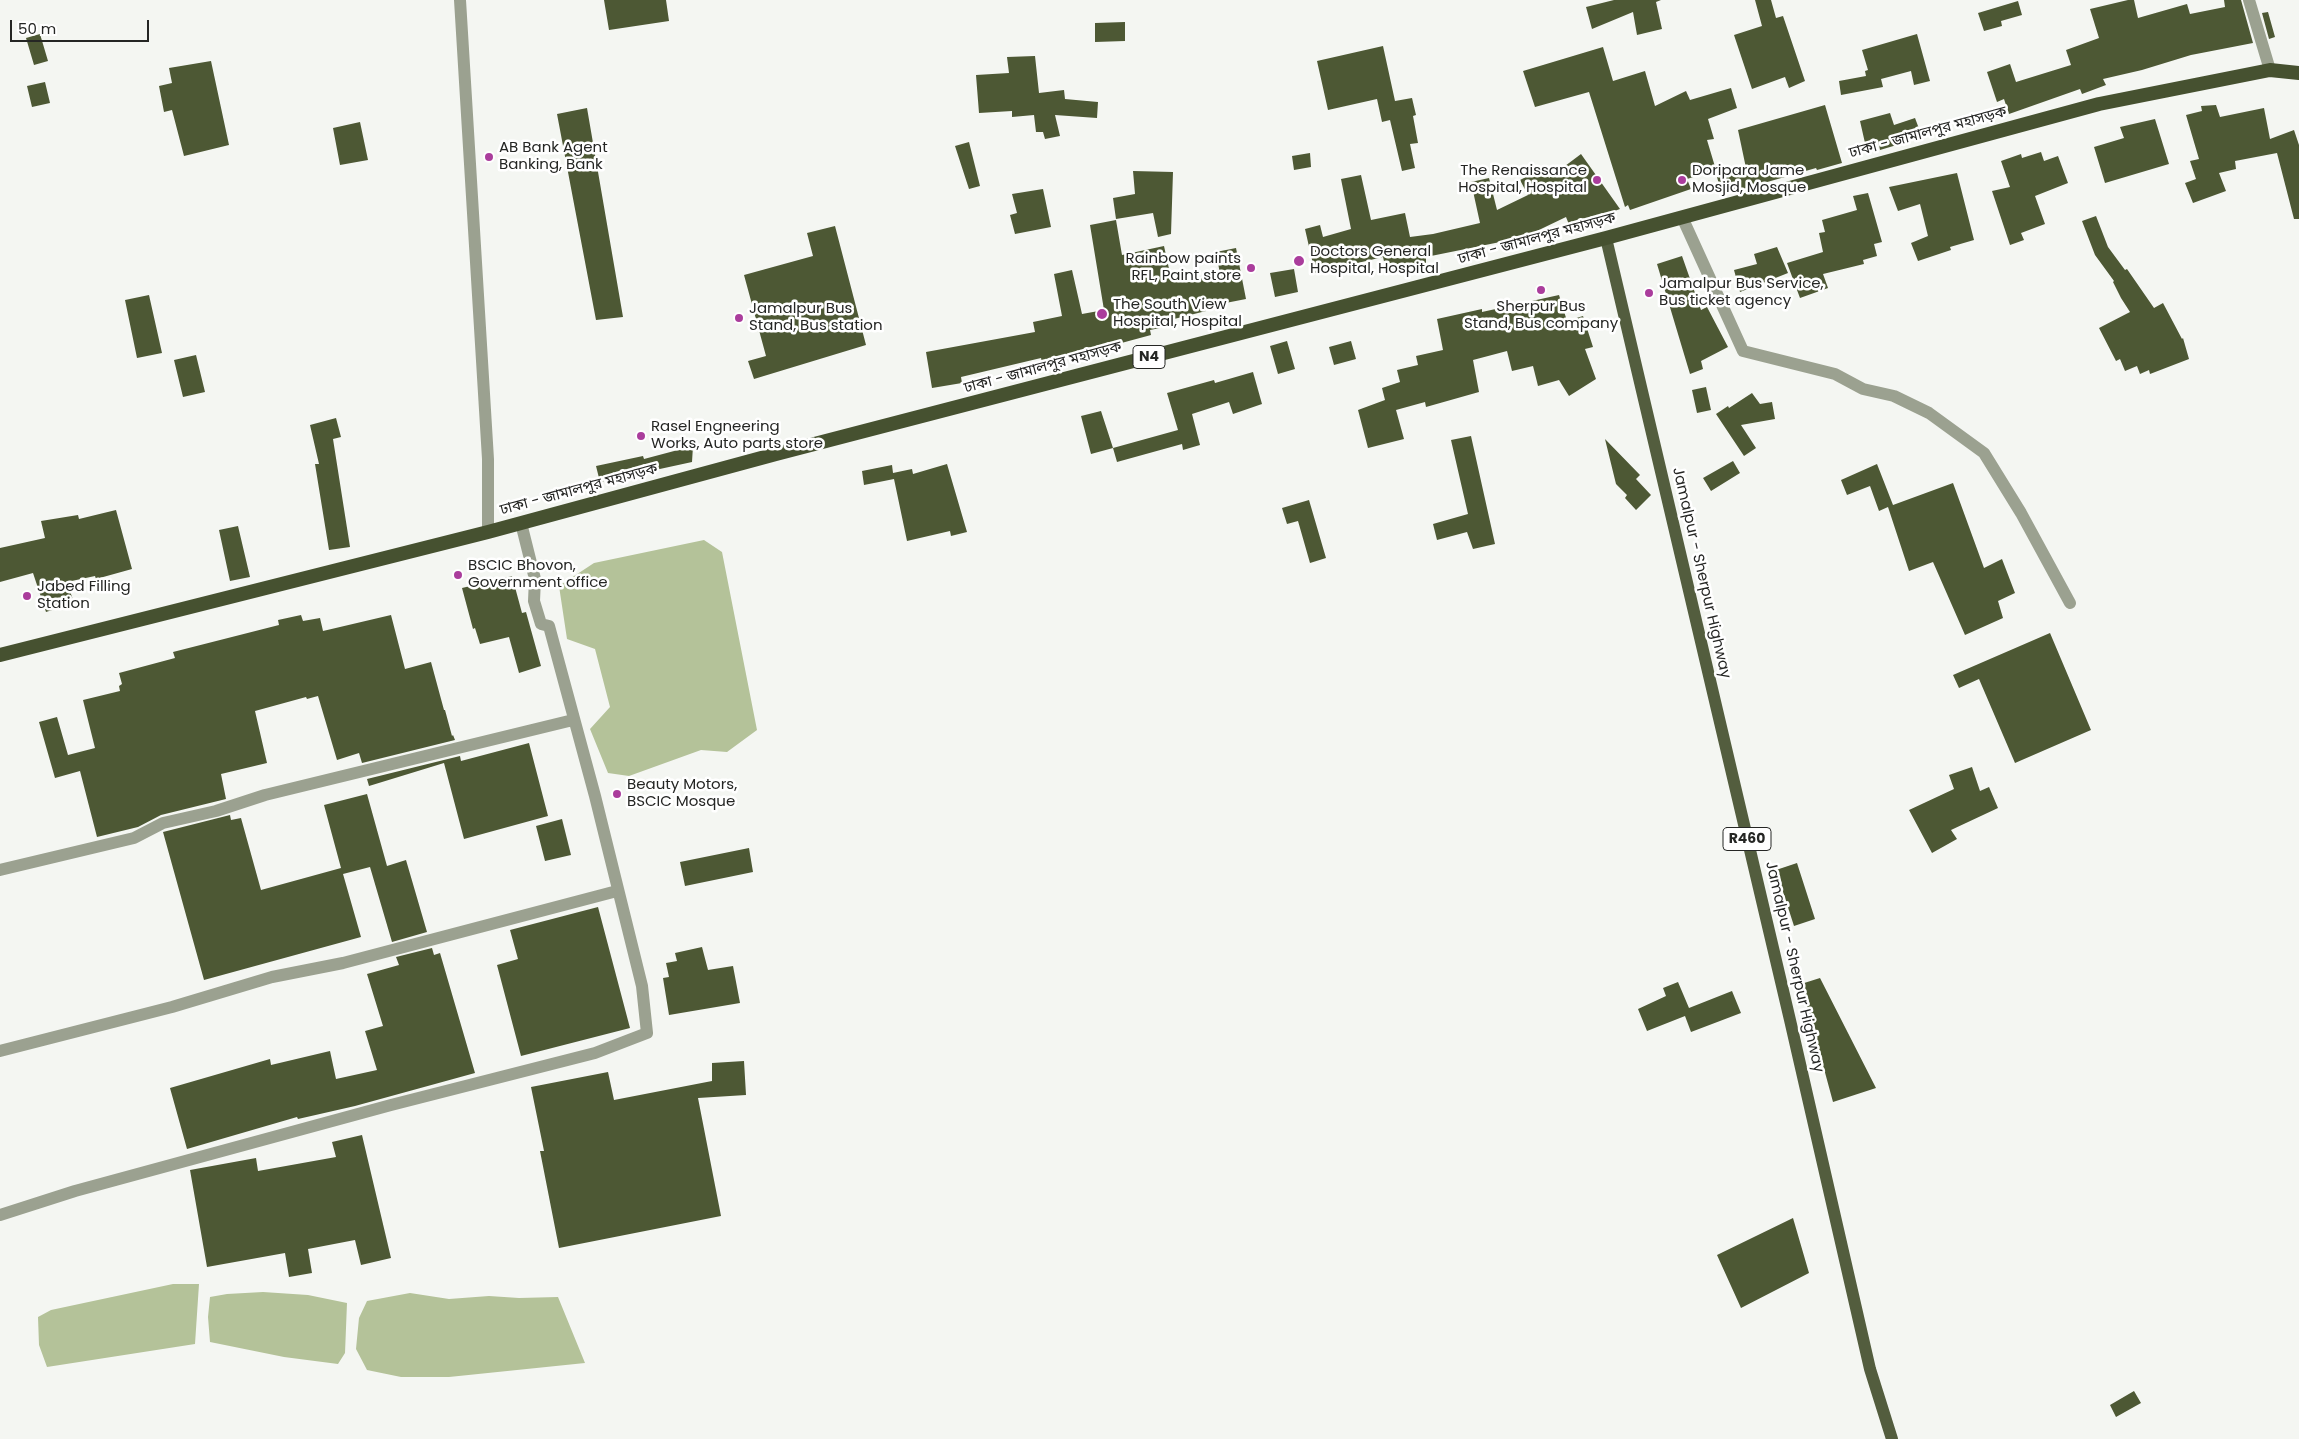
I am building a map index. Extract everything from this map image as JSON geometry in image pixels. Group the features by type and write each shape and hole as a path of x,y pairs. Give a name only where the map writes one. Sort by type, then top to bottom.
{"highway":[{"name":"ঢাকা - জামালপুর মহাসড়ক","path":"0,654 488,532 776,454 1606,238 2098,104 2270,70 2299,74"}],"main road":[{"name":"Jamalpur - Sherpur Highway","path":"1606,238 1788,1011 1870,1369 1892,1439"}],"street":[{"path":"460,0 488,459 488,532"},
{"path":"2249,0 2270,70"},
{"path":"1682,217 1743,351 1835,374 1863,389 1894,396 1929,412 1984,453 2022,513 2070,603"},
{"path":"0,1215 76,1191 390,1105 595,1054 647,1033 642,986 595,796 549,626 541,624 534,601 535,579 520,523"},
{"path":"0,870 134,838 164,823 216,811 265,794 573,720"},
{"path":"0,1051 172,1007 272,978 343,963 617,891"}],"shaded area":[{"path":"704,540 722,552 757,730 727,752 701,750 629,776 608,773 590,729 610,707 595,649 567,639 559,586 594,563"},
{"path":"173,1284 199,1284 195,1344 47,1367 39,1345 38,1317 51,1310"},
{"path":"263,1292 308,1295 347,1303 345,1353 338,1364 284,1357 210,1342 208,1317 210,1297"},
{"path":"410,1293 449,1299 489,1296 519,1298 558,1297 585,1363 449,1377 401,1377 367,1370 356,1349 359,1318 367,1301"}],"building":[{"path":"604,0 666,0 669,21 609,30"},
{"path":"1614,0 1661,0 1656,2 1662,29 1637,35 1633,12 1592,29 1586,7"},
{"path":"1755,0 1771,0 1776,18 1783,16 1805,81 1789,88 1785,77 1752,89 1734,35 1762,26"},
{"path":"2134,0 2138,18 2187,4 2190,14 2225,7 2224,0 2241,0 2253,43 2191,55 2142,70 2103,79 2106,85 2082,94 2080,89 2009,114 2004,99 1997,102 1987,72 2010,64 2016,82 2071,65 2066,50 2099,38 2090,9"},
{"path":"2018,1 2022,15 2001,21 2002,26 1984,31 1978,13"},
{"path":"2268,12 2275,37 2269,39 2262,13"},
{"path":"1125,22 1125,41 1095,42 1095,23"},
{"path":"40,34 48,61 34,65 26,38"},
{"path":"1917,34 1930,81 1914,85 1911,71 1881,79 1883,87 1841,95 1839,81 1866,76 1865,71 1868,70 1862,50"},
{"path":"1383,46 1395,101 1412,98 1416,115 1413,116 1418,143 1410,144 1415,168 1402,171 1390,120 1382,122 1377,99 1328,110 1317,61"},
{"path":"1603,47 1613,81 1645,71 1655,106 1686,91 1690,100 1731,88 1737,108 1708,119 1714,139 1707,140 1716,170 1687,179 1691,189 1630,210 1628,205 1625,207 1589,92 1535,107 1523,71"},
{"path":"1035,56 1039,93 1064,90 1065,99 1098,102 1097,118 1055,115 1060,136 1045,139 1043,132 1036,132 1034,115 1012,117 1012,111 979,113 976,75 1009,73 1007,57"},
{"path":"211,61 229,145 184,156 172,110 164,112 159,86 172,83 169,68"},
{"path":"45,82 50,103 32,107 27,86"},
{"path":"1825,105 1842,163 1817,170 1816,168 1722,195 1717,177 1746,168 1738,130"},
{"path":"2216,105 2220,117 2264,108 2270,139 2294,130 2299,145 2299,219 2294,219 2277,153 2235,161 2236,169 2219,173 2226,191 2193,203 2185,183 2196,179 2190,161 2199,159 2186,115 2202,111 2201,106"},
{"path":"587,108 623,317 596,320 557,114"},
{"path":"1890,113 1894,125 1915,118 1921,134 1899,141 1900,144 1880,150 1878,140 1865,143 1860,121"},
{"path":"2155,119 2169,164 2105,183 2094,147 2124,138 2120,127"},
{"path":"360,122 368,160 340,165 333,128"},
{"path":"969,142 980,186 969,189 955,146"},
{"path":"2041,152 2044,161 2058,156 2068,183 2035,196 2045,224 2021,233 2024,240 2010,245 1992,191 2010,187 2001,161 2021,154 2022,158"},
{"path":"1310,153 1311,167 1294,170 1292,156"},
{"path":"1581,154 1620,209 1570,227 1566,217 1516,241 1515,239 1426,257 1426,263 1387,274 1383,257 1315,273 1305,229 1320,225 1323,237 1351,229 1341,179 1361,175 1371,220 1405,213 1410,237 1433,234 1480,223 1471,182 1489,178 1497,210 1528,195 1520,180 1544,168 1549,178"},
{"path":"1133,171 1173,172 1171,234 1158,237 1153,213 1116,219 1113,198 1135,194"},
{"path":"1957,173 1974,240 1950,247 1951,250 1918,261 1911,243 1928,236 1920,204 1898,211 1889,187"},
{"path":"1043,189 1051,227 1015,234 1010,215 1017,213 1012,194"},
{"path":"1868,193 1882,242 1874,244 1877,256 1863,260 1864,264 1823,274 1828,288 1800,298 1787,263 1823,252 1819,233 1825,232 1822,220 1857,210 1853,196"},
{"path":"2096,216 2108,247 2125,270 2127,269 2154,308 2163,303 2183,338 2189,359 2150,374 2149,370 2140,374 2137,366 2125,371 2120,359 2116,361 2099,328 2130,312 2121,298 2114,281 2095,255 2082,221"},
{"path":"1116,220 1122,255 1164,246 1171,278 1190,275 1191,281 1220,274 1216,252 1236,248 1246,299 1205,307 1206,311 1174,319 1175,325 1150,330 1151,335 1077,355 1042,362 1041,358 961,377 962,383 932,388 926,352 1035,332 1033,322 1062,316 1054,274 1072,270 1082,314 1104,310 1090,225"},
{"path":"835,226 866,345 754,379 748,361 766,356 744,275 813,256 807,233"},
{"path":"1777,247 1788,273 1740,292 1734,270 1757,264 1754,254"},
{"path":"1682,256 1701,310 1707,307 1728,347 1701,361 1703,369 1690,374 1657,264"},
{"path":"1294,269 1298,292 1275,297 1270,273"},
{"path":"149,295 162,353 137,358 125,300"},
{"path":"1559,295 1567,321 1583,316 1593,347 1585,349 1596,379 1569,396 1559,380 1538,386 1533,366 1512,371 1507,351 1473,360 1479,392 1426,407 1425,402 1396,410 1404,439 1368,448 1358,410 1385,400 1382,388 1400,382 1397,370 1418,365 1416,356 1443,350 1437,319 1482,309 1482,312"},
{"path":"1287,341 1295,369 1278,374 1270,346"},
{"path":"1351,341 1356,359 1334,365 1329,347"},
{"path":"196,355 205,392 183,397 174,360"},
{"path":"1253,372 1262,404 1233,414 1229,402 1192,414 1200,445 1183,450 1182,444 1117,462 1113,448 1178,430 1167,393 1214,380 1215,383"},
{"path":"1706,387 1711,410 1697,413 1692,390"},
{"path":"1752,393 1760,404 1772,402 1775,419 1741,425 1756,448 1744,456 1716,414"},
{"path":"1101,411 1113,448 1091,454 1081,416"},
{"path":"336,418 341,437 333,439 350,547 329,550 315,464 319,464 310,425"},
{"path":"1471,436 1495,544 1473,549 1467,532 1437,540 1433,524 1468,514 1451,440"},
{"path":"1605,439 1640,475 1636,479 1651,495 1636,510 1625,498 1627,495 1616,484"},
{"path":"693,446 692,462 600,482 596,466 643,456 644,459"},
{"path":"1733,461 1740,473 1711,491 1703,478"},
{"path":"947,464 967,532 951,536 950,531 907,541 894,479 864,485 862,471 892,465 893,473 912,469 913,474"},
{"path":"1877,464 1893,505 1953,483 1984,568 2002,559 2015,593 1998,601 2003,618 1965,635 1933,562 1909,571 1888,507 1879,511 1870,486 1847,495 1841,480"},
{"path":"1309,500 1326,558 1310,563 1298,521 1287,524 1282,508"},
{"path":"116,510 132,569 96,579 95,576 67,582 74,603 46,612 33,573 0,582 0,548 45,538 41,521 78,515 79,519"},
{"path":"238,526 250,577 230,581 219,530"},
{"path":"512,576 522,613 526,612 541,666 519,673 509,637 480,644 475,628 473,629 462,588"},
{"path":"301,615 303,621 320,618 323,631 391,615 405,669 431,662 452,736 455,740 362,763 359,753 337,760 318,696 307,699 306,697 255,711 267,763 221,774 226,799 161,815 138,827 97,837 80,771 55,778 39,722 57,717 68,755 95,748 83,700 120,691 119,686 122,684 119,673 175,658 173,652 279,625 278,620"},
{"path":"2050,633 2091,730 2015,763 1979,679 1959,688 1953,675"},
{"path":"529,743 548,816 464,839 444,763 369,786 367,779 460,756 461,761"},
{"path":"1972,767 1980,791 1989,787 1998,808 1951,830 1957,839 1932,853 1909,810 1954,789 1949,775"},
{"path":"367,794 387,866 406,860 427,932 392,942 370,867 343,874 361,937 204,980 163,832 230,815 231,820 241,818 261,890 341,868 324,805"},
{"path":"562,819 571,855 545,861 536,826"},
{"path":"749,848 753,872 685,886 680,862"},
{"path":"1797,863 1815,919 1794,926 1776,870"},
{"path":"598,907 630,1028 521,1056 497,965 518,959 510,930"},
{"path":"702,947 708,970 733,966 740,1003 669,1015 663,978 669,977 666,963 677,961 675,953"},
{"path":"432,948 434,955 440,953 475,1073 355,1106 298,1119 297,1117 187,1149 170,1088 270,1059 271,1065 330,1051 336,1079 377,1070 365,1031 383,1026 367,974 399,965 396,957"},
{"path":"1820,978 1876,1088 1833,1102 1801,984"},
{"path":"1678,982 1689,1008 1732,991 1741,1013 1691,1032 1685,1016 1647,1031 1638,1009 1666,996 1663,988"},
{"path":"744,1061 746,1095 698,1098 721,1216 559,1248 540,1151 544,1151 531,1087 608,1072 614,1100 712,1081 712,1063"},
{"path":"362,1135 391,1258 361,1265 355,1240 308,1249 312,1273 289,1277 285,1253 207,1267 190,1170 256,1158 258,1171 336,1157 332,1142"},
{"path":"1793,1218 1809,1273 1741,1308 1717,1255"},
{"path":"2134,1391 2141,1403 2116,1417 2110,1405"}],"place":[{"name":"AB Bank Agent Banking, Bank","path":"489,157"},
{"name":"The Renaissance Hospital, Hospital","path":"1597,180"},
{"name":"Doripara Jame Mosjid, Mosque","path":"1682,180"},
{"name":"Doctors General Hospital, Hospital","path":"1299,261"},
{"name":"Rainbow paints RFL, Paint store","path":"1251,268"},
{"name":"Sherpur Bus Stand, Bus company","path":"1541,290"},
{"name":"Jamalpur Bus Service, Bus ticket agency","path":"1649,293"},
{"name":"The South View Hospital, Hospital","path":"1102,314"},
{"name":"Jamalpur Bus Stand, Bus station","path":"739,318"},
{"name":"Rasel Engneering Works, Auto parts store","path":"641,436"},
{"name":"BSCIC Bhovon, Government office","path":"458,575"},
{"name":"Jabed Filling Station","path":"27,596"},
{"name":"Beauty Motors, BSCIC Mosque","path":"617,794"}]}
